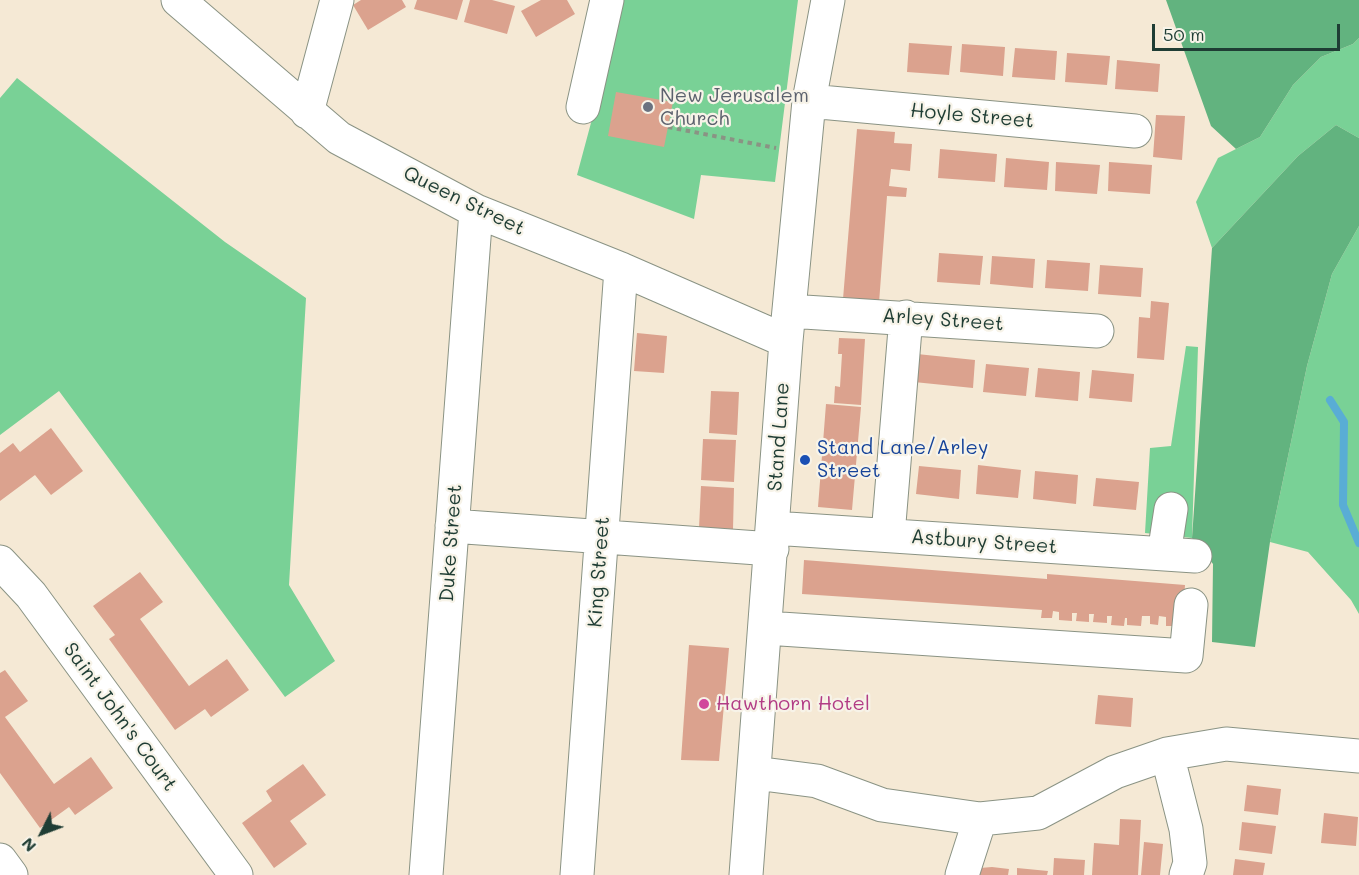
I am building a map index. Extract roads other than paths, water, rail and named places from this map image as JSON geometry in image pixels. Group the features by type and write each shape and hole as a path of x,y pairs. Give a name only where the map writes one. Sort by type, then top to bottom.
{"street":[{"name":"Queen Street","path":"178,0 339,138 476,211 621,269 788,326"},
{"path":"308,112 338,0"},
{"path":"583,107 607,0"},
{"name":"Stand Lane","path":"746,875 788,326 804,154 809,101 828,0"},
{"name":"Hoyle Street","path":"809,101 1135,131"},
{"name":"Duke Street","path":"426,875 476,211"},
{"name":"King Street","path":"577,875 621,269"},
{"path":"888,535 906,317"},
{"name":"Arley Street","path":"788,326 906,317 1097,331"},
{"name":"Astbury Street","path":"452,526 601,538 888,535 1180,555 1171,509"},
{"name":"Saint John's Court","path":"0,562 31,595 236,875"},
{"path":"766,628 1186,656 1191,605"},
{"path":"755,773 817,781 882,805 980,819 1038,813 1115,772 1167,754 1226,744 1359,756"},
{"path":"1167,754 1186,829 1190,863 1186,875"},
{"path":"962,875 980,819"},
{"path":"0,860 11,875"}],"waterway":[{"path":"1330,400 1344,422 1343,505 1359,543"}],"place":[{"name":"New Jerusalem Church","path":"648,107"},
{"name":"Stand Lane/Arley Street","path":"805,460"},
{"name":"Hawthorn Hotel","path":"704,704"}]}
